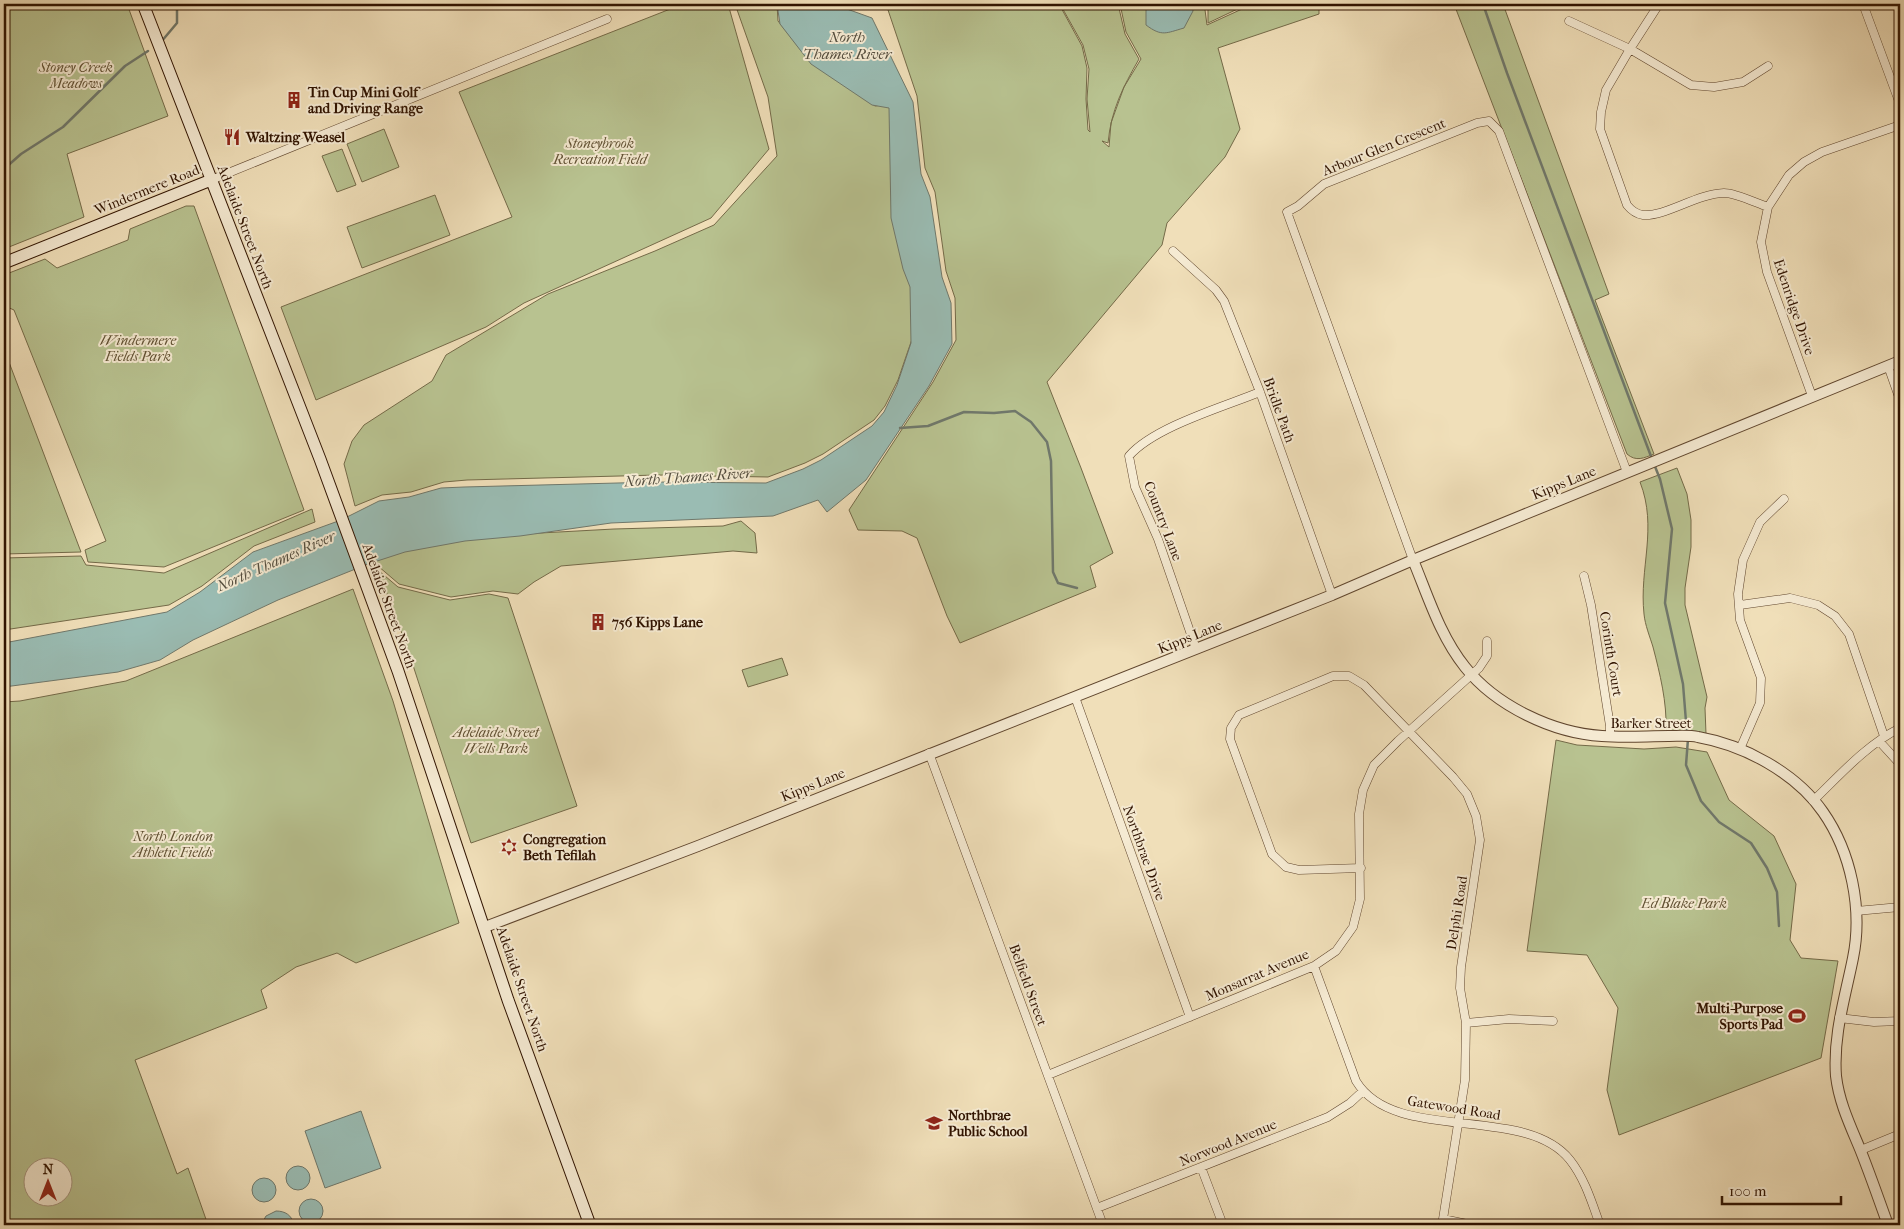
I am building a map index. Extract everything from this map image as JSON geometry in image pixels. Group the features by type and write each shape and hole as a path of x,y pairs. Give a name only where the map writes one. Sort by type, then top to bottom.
{"main road":[{"name":"Adelaide Street North","path":"143,4 398,671 510,1005 590,1225"},
{"name":"Windermere Road","path":"4,263 211,180"}],"street":[{"path":"1660,4 1606,90 1600,129 1627,205 1634,212 1642,215 1656,214 1708,194 1727,193 1768,207"},
{"path":"1863,4 1900,104"},
{"name":"Windermere Road","path":"211,180 607,19"},
{"path":"1569,21 1630,49 1690,84 1714,87 1743,82 1768,66"},
{"name":"Arbour Glen Crescent","path":"1412,560 1287,212 1324,184 1477,123 1489,121 1499,131 1627,472"},
{"name":"Edenridge Drive","path":"1812,396 1767,272 1761,242 1768,207 1789,175 1804,162 1822,152 1900,125"},
{"name":"Bridle Path","path":"1173,251 1222,297 1260,392 1332,595"},
{"name":"Kipps Lane","path":"485,927 698,846 1332,595 1412,560 1900,361"},
{"path":"1888,366 1900,400"},
{"name":"Country Lane","path":"1196,649 1158,539 1135,487 1129,456 1142,443 1164,431 1260,392"},
{"path":"1740,749 1760,703 1761,678 1740,620 1738,594 1743,560 1760,522 1784,499"},
{"name":"Barker Street","path":"1412,560 1454,654 1495,697 1528,717 1566,729 1601,736 1693,736 1727,744 1761,758 1795,782 1822,810 1840,841 1851,879 1856,910 1854,955 1839,1018 1836,1043 1836,1078 1845,1114 1888,1225"},
{"name":"Corinth Court","path":"1584,576 1591,605 1610,736"},
{"path":"1740,605 1790,598 1818,605 1835,616 1849,634 1882,738 1900,764"},
{"name":"Monsarrat Avenue","path":"1048,1075 1314,966 1336,951 1353,927 1360,899 1359,814 1363,790 1374,765 1472,675 1487,656 1487,641"},
{"name":"Delphi Road","path":"1361,868 1299,870 1286,867 1272,854 1230,739 1231,728 1239,714 1333,676 1349,676 1364,684 1458,783 1467,794 1476,816 1480,840 1461,967 1460,988 1466,1023 1465,1080 1442,1222"},
{"name":"Northbrae Drive","path":"1075,697 1190,1017"},
{"path":"1813,801 1868,748 1900,728"},
{"name":"Belfield Street","path":"930,753 1103,1225"},
{"path":"1856,910 1900,907"},
{"path":"1314,966 1356,1081 1362,1091"},
{"path":"1839,1018 1874,1022 1900,1021"},
{"path":"1466,1023 1509,1019 1553,1021"},
{"name":"Gatewood Road","path":"1362,1091 1393,1110 1419,1117 1507,1130 1536,1137 1554,1145 1570,1160 1588,1189 1600,1225"},
{"name":"Norwood Avenue","path":"1097,1208 1328,1117 1350,1103 1362,1091"},
{"path":"1860,1150 1900,1134"},
{"path":"1202,1167 1223,1225"},
{"path":"1442,1222 1472,1225"}],"green space":[{"name":"Stoney Creek Meadows","path":"4,4 127,4 168,116 67,154 84,217 4,249"},
{"name":"Stoneybrook Recreation Field","path":"683,4 728,4 769,149 711,218 524,303 486,327 316,400 281,307 512,217 459,92"},
{"path":"735,4 777,4 778,21 810,61 875,106 890,104 911,283 912,339 898,380 885,406 874,420 823,454 768,477 658,475 467,480 444,482 411,492 382,495 355,506 344,464 352,441 364,425 432,381 446,355 548,294 714,225 777,156 768,97"},
{"path":"886,4 1059,4 1082,46 1087,68 1086,99 1088,130 1090,132 1087,99 1089,69 1083,45 1060,4 1118,4 1125,34 1139,59 1124,87 1141,59 1126,32 1120,4 1206,4 1207,25 1253,4 1319,4 1319,14 1218,48 1240,129 1225,157 1167,223 1162,245 1047,382 1113,553 1090,566 1096,587 960,643 947,616 917,538 902,531 858,530 849,510 933,382 956,340 955,298 946,271 935,192 925,168 917,96","holes":["1124,87 1112,122 1115,109","1111,125 1109,147 1102,141 1108,143"]},
{"path":"1208,4 1248,4 1208,23"},
{"path":"1454,4 1503,4 1609,294 1595,300 1654,454 1637,459 1627,454"},
{"path":"384,129 399,167 362,182 347,144"},
{"path":"342,149 356,185 337,192 322,156"},
{"path":"435,195 450,235 362,268 347,227"},
{"name":"Windermere Fields Park","path":"186,206 194,206 304,510 164,567 88,562 85,550 106,541 14,310 7,307 4,299 4,275 45,259 57,268 128,240 130,229"},
{"path":"4,349 81,552 4,554"},
{"path":"1677,468 1687,494 1691,520 1691,547 1685,588 1685,605 1707,697 1705,708 1706,734 1666,730 1662,688 1644,614 1643,597 1648,516 1640,482"},
{"path":"312,509 315,522 254,546 202,586 169,605 4,630 4,558 81,556 86,565 164,573"},
{"path":"741,521 755,533 757,553 733,551 561,566 518,594 493,591 451,597 399,584 371,560 408,548 467,537 614,529 723,526"},
{"name":"Adelaide Street Wells Park","path":"378,570 398,587 450,600 489,594 508,598 577,806 471,843 407,647"},
{"name":"North London Athletic Fields","path":"353,589 393,701 459,923 356,963 337,953 296,967 261,990 267,1008 135,1060 177,1174 188,1168 208,1225 4,1225 4,702 20,701 126,681"},
{"path":"782,658 788,675 748,687 742,670"},
{"name":"Ed Blake Park","path":"1556,740 1577,745 1644,749 1676,747 1707,752 1729,800 1774,836 1796,884 1790,940 1801,958 1838,961 1821,1058 1619,1135 1607,1090 1618,1008 1587,955 1527,951"}],"water":[{"name":"North Thames River","path":"777,4 833,4 872,18 913,102 921,174 930,197 942,277 951,303 952,344 929,386 866,480 827,512 818,500 773,516 611,523 520,536 465,541 405,552 368,564 278,600 193,640 160,660 118,672 4,687 4,643 167,612 200,592 253,552 341,520 379,501 409,497 441,488 656,482 766,483 821,460 872,426 884,412 897,385 911,343 910,287 903,269 891,218 889,108 872,105 811,64 780,24"},
{"path":"1146,4 1193,4 1193,11 1184,28 1160,33 1146,25"},
{"path":"361,1111 381,1168 325,1188 305,1131"},
{"path":"298,1166 307,1169 310,1178 307,1187 298,1190 289,1187 286,1178 289,1169"},
{"path":"264,1178 269,1179 275,1185 275,1195 269,1201 264,1202 259,1201 253,1195 252,1190 253,1185 259,1179"},
{"path":"311,1199 316,1200 322,1206 322,1216 316,1222 311,1223 306,1222 300,1216 299,1211 300,1206 306,1200"},
{"path":"276,1211 288,1214 294,1225 261,1225 266,1216"}],"waterway":[{"path":"161,42 177,23 177,4"},
{"path":"1483,4 1507,73 1652,459"},
{"path":"4,169 21,154 63,127 125,66 148,51"},
{"path":"900,428 928,426 964,412 994,413 1015,411 1031,422 1047,442 1051,461 1053,572 1058,583 1077,588"},
{"path":"1654,464 1660,479 1672,529 1665,603 1683,684 1687,734"},
{"path":"1688,739 1686,765 1701,801 1719,822 1751,843 1767,868 1777,892 1779,926"}],"place":[{"name":"Tin Cup Mini Golf and Driving Range","path":"294,100"},
{"name":"Waltzing Weasel","path":"232,137"},
{"name":"756 Kipps Lane","path":"598,622"},
{"name":"Congregation Beth Tefilah","path":"509,847"},
{"name":"Multi-Purpose Sports Pad","path":"1797,1016"},
{"name":"Northbrae Public School","path":"934,1123"}]}
